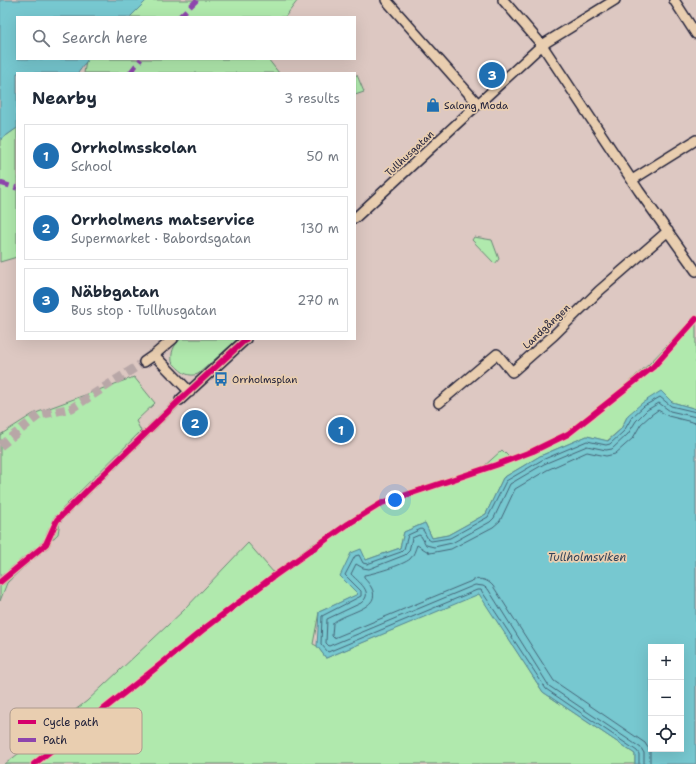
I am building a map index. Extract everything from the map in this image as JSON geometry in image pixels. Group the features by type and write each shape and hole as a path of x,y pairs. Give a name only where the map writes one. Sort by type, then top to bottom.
{"street":[{"path":"386,0 478,104"},
{"path":"504,0 542,45 632,180 696,271"},
{"name":"Tullhusgatan","path":"356,217 542,45 615,0"},
{"path":"674,0 696,34"},
{"path":"632,180 696,140"},
{"name":"Landgången","path":"439,403 497,354 512,372 599,291 668,231"},
{"path":"144,362 173,340"},
{"path":"180,400 245,340"},
{"path":"154,355 190,392"}],"green space":[{"path":"147,0 298,0 286,16 131,16"},
{"path":"269,60 278,72 84,72 86,61"},
{"path":"356,75 357,75 364,92 356,95"},
{"path":"16,129 16,257 0,262 0,140"},
{"path":"474,237 492,240 499,259 495,264 472,240"},
{"path":"696,315 696,409 672,402 628,415 621,429 607,441 587,436 540,456 503,478 486,514 448,535 432,538 425,523 404,532 400,548 366,560 359,594 319,612 313,644 317,646 326,658 479,593 543,692 635,754 635,764 5,764 18,754 142,754 142,708 78,708 184,610 248,543 274,573 313,544 383,502 482,468 502,450 509,457 532,450 576,427 648,365"},
{"path":"180,340 237,340 198,374 194,375 187,374 172,362 173,349"},
{"path":"134,377 155,403 136,421 141,431 62,509 58,534 7,583 0,601 0,435 33,414"}],"water":[{"path":"0,0 147,0 131,16 16,16 16,60 87,60 79,72 16,72 16,129 0,140"},
{"name":"Tullholmsviken","path":"661,391 672,402 696,409 696,764 635,764 635,754 543,692 479,594 326,658 317,646 319,612 358,594 340,576 351,553 361,549 366,560 400,548 404,532 425,523 432,538 448,535 486,514 503,478 540,456 587,436 608,441 621,429 628,415 642,403"}],"tunnel":[{"path":"0,446 39,415 72,408 144,362"},
{"path":"0,582 46,544 57,520 180,400"}],"marked path":[{"path":"180,16 197,0"},
{"path":"131,72 140,60"},
{"path":"0,183 16,188"}],"cycle path":[{"path":"105,708 204,629 274,576 348,524 382,503 496,465 533,451 568,434 653,367 696,319"},
{"path":"0,582 46,544 57,520 183,397 245,340"},
{"path":"34,764 47,754"}],"place":[{"name":"Näbbgatan","path":"492,75"},
{"name":"Salong Moda","path":"433,105"},
{"name":"Orrholmsplan","path":"221,379"},
{"name":"Orrholmens matservice","path":"195,423"},
{"name":"Orrholmsskolan","path":"341,430"}]}
